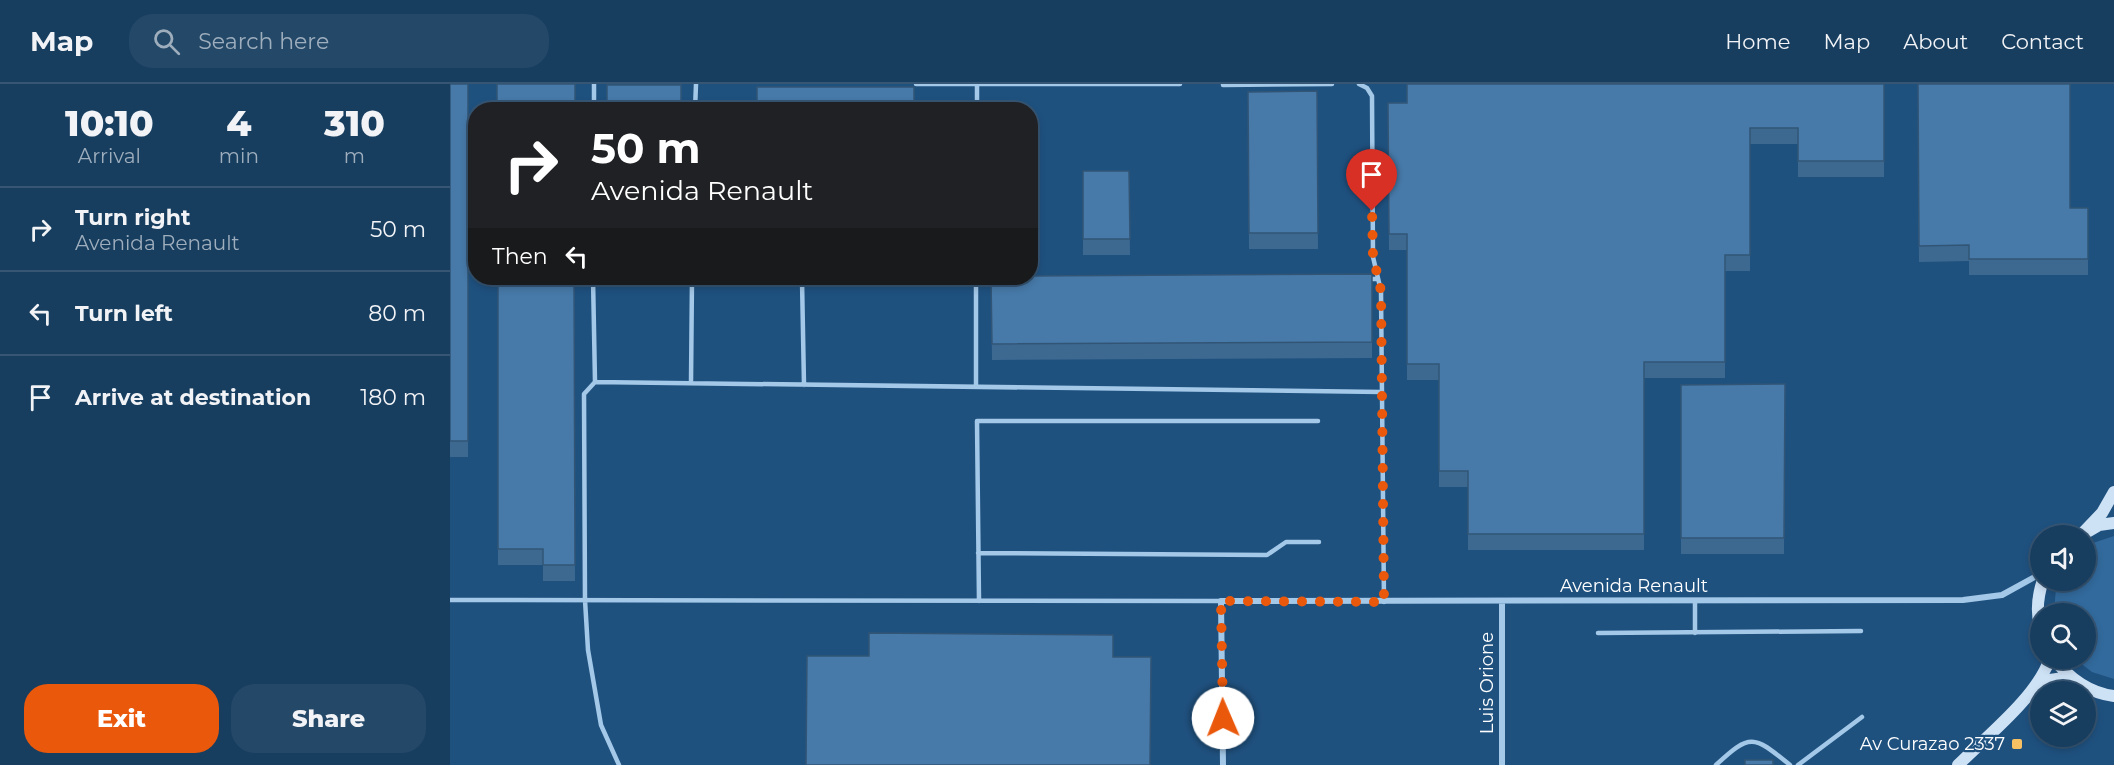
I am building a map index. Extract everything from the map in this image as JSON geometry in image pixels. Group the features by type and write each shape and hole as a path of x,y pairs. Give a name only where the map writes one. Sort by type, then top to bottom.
{"street":[{"path":"2090,525 2102,513 2114,492"},
{"path":"2096,527 2114,523"},
{"name":"Avenida Renault","path":"1221,601 1986,599 2002,596 2030,580"},
{"path":"1221,601 1223,765"},
{"name":"Luis Orione","path":"1502,602 1502,765"},
{"path":"2062,669 2082,686 2114,696"},
{"path":"2048,681 2070,677"},
{"path":"1958,765 2030,694"}],"lane":[{"path":"594,84 594,102"},
{"path":"695,102 696,84"},
{"path":"916,84 1180,84"},
{"path":"1223,85 1332,84"},
{"path":"1359,84 1367,88 1372,96 1373,256 1381,291 1384,602"},
{"path":"977,85 977,102"},
{"path":"1366,279 1378,279"},
{"path":"593,285 594,382 584,394 585,600 588,650 601,725 619,765"},
{"path":"691,382 692,285"},
{"path":"802,285 804,385"},
{"path":"976,285 976,386"},
{"path":"594,382 1382,392"},
{"path":"979,601 977,421 1318,421"},
{"path":"978,553 1267,555 1286,542 1319,542"},
{"path":"450,600 1221,601"},
{"path":"1695,601 1695,633"},
{"path":"1598,633 1861,631"},
{"path":"1798,765 1862,717"},
{"path":"1716,765 1739,744 1750,741 1765,744 1790,765"}],"shaded area":[{"path":"2114,536 2114,679 2088,669 2096,669 2096,603 2055,603 2056,591 2096,591 2096,542"}],"building":[{"path":"450,84 468,84 468,441 450,441"},
{"path":"497,84 575,84 575,102 497,102"},
{"path":"1407,84 1884,84 1884,161 1798,161 1798,128 1750,128 1750,255 1725,255 1725,362 1644,362 1644,534 1468,534 1468,471 1439,471 1439,364 1407,364 1407,234 1389,234 1388,103 1407,103"},
{"path":"1918,84 2070,84 2070,208 2088,208 2088,259 1969,259 1969,245 1919,246"},
{"path":"607,85 681,85 681,102 607,102"},
{"path":"757,87 914,87 914,102 757,102"},
{"path":"1317,91 1318,233 1249,233 1248,92"},
{"path":"1083,171 1129,171 1130,239 1083,239"},
{"path":"1372,274 1372,342 992,344 991,285 1038,285 1038,276"},
{"path":"498,285 574,285 575,565 543,565 543,549 498,549"},
{"path":"1785,384 1784,538 1681,538 1681,385"},
{"path":"869,633 1113,635 1113,657 1151,657 1150,765 806,765 807,656 869,656"},
{"path":"1745,760 1773,760 1773,765 1745,765"}],"place":[{"name":"Av Curazao 2337","path":"2017,744"}],"route":[{"path":"1223,718 1221,601 1384,602 1381,291 1373,256 1372,211"}]}
